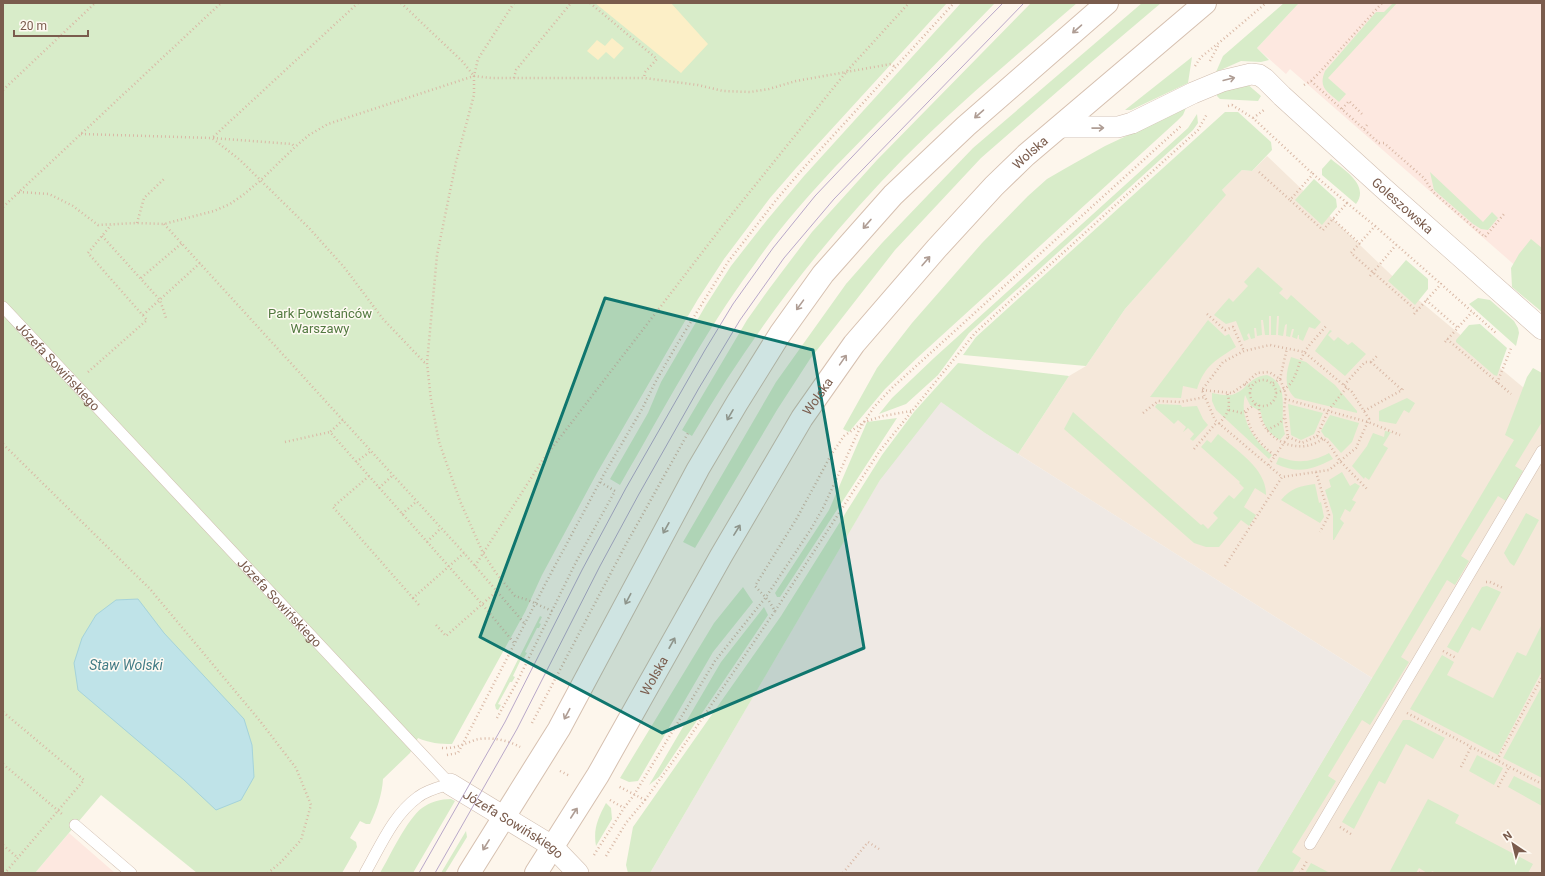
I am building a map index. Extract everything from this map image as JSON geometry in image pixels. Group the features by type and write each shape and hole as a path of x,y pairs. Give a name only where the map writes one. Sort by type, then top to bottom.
{"main road":[{"path":"469,873 558,729 646,564 733,409 780,334 823,274 893,195 966,126 1107,3"},
{"name":"Wolska","path":"536,873 598,775 720,556 802,418 854,344 937,248 994,186 1058,127 1205,3"}],"street":[{"name":"Goleszowska","path":"1058,127 1118,127 1132,123 1193,93 1222,81 1251,74 1265,79 1387,192 1542,329"},
{"name":"Józefa Sowińskiego","path":"450,784 552,846 578,873"}],"lane":[{"name":"Józefa Sowińskiego","path":"3,307 76,383 450,784"},
{"path":"1310,844 1542,451"},
{"path":"364,873 394,822 408,806 419,796 450,784"},
{"path":"75,825 131,873"}],"path":[{"path":"3,90 96,3"},
{"path":"3,208 221,3"},
{"path":"212,138 358,3"},
{"path":"401,3 462,61 474,76"},
{"path":"514,3 478,59 474,76 474,95 456,162 437,255 427,363 431,400 439,442 460,501 483,553 496,573 515,596 552,611"},
{"path":"514,78 516,70 571,3"},
{"path":"590,3 657,59 645,72 644,78"},
{"path":"475,566 542,461 724,224 847,72 910,3"},
{"path":"444,756 458,753 600,482 642,409 664,366 728,262 777,199 954,3"},
{"path":"1194,72 1195,65 1201,57 1266,3"},
{"path":"1253,118 1282,96 1311,80 1382,3"},
{"path":"1209,66 1220,42"},
{"path":"20,192 50,194 73,206 98,225 137,223 164,224 214,211 230,204 262,180 295,147 310,135 328,124 474,76 491,78 644,78 698,85 723,91 750,92 769,89 796,81 891,64 895,67"},
{"path":"1311,80 1379,143 1384,143 1424,178 1433,192 1485,237 1504,214"},
{"path":"1342,109 1349,101 1363,115"},
{"path":"1226,106 1232,105 1253,118 1313,174 1375,226 1496,333"},
{"path":"606,856 626,823 645,800 676,757 775,611 879,452 975,333 1198,130 1208,111"},
{"path":"599,848 634,795 715,661 766,597 815,522 859,430 874,407 1184,122"},
{"path":"1364,129 1367,125"},
{"path":"81,134 212,138 292,144 295,147"},
{"path":"212,138 262,180 309,228 344,267 382,319 424,362 427,363"},
{"path":"1258,172 1323,230 1347,203"},
{"path":"1290,200 1313,174"},
{"path":"137,223 144,198 164,179"},
{"path":"1275,193 1279,190"},
{"path":"1333,218 1360,244"},
{"path":"164,224 464,553 525,624"},
{"path":"76,383 147,320 88,253 111,225"},
{"path":"1375,226 1351,253 1417,311"},
{"path":"102,236 160,300 166,318"},
{"path":"141,278 182,243"},
{"path":"1370,276 1396,245"},
{"path":"143,315 200,263"},
{"path":"1414,314 1440,284"},
{"path":"1426,300 1458,328"},
{"path":"1472,312 1446,341 1511,394"},
{"path":"1207,314 1225,330 1233,327 1244,351"},
{"path":"1276,392 1284,390 1292,384 1304,352 1326,326"},
{"path":"1270,345 1304,352 1352,392 1369,419 1356,448 1328,470 1282,477 1215,420 1202,390 1222,362 1244,351 1270,345"},
{"path":"1497,383 1512,346"},
{"path":"1268,466 1288,437 1285,417 1284,390 1280,379 1287,348"},
{"path":"1371,362 1377,356"},
{"path":"1288,437 1302,443 1317,436 1328,411 1345,386 1365,362 1371,362 1402,390"},
{"path":"1202,390 1232,393 1257,373 1269,372 1280,379"},
{"path":"1273,384 1280,379"},
{"path":"1229,410 1235,413 1246,412 1257,404 1268,405 1274,401 1276,392 1273,384 1267,380 1260,380 1254,384 1250,390 1251,398 1257,404 1258,412 1269,434 1283,444 1296,447 1308,446 1324,440"},
{"path":"1245,384 1252,387"},
{"path":"1364,411 1404,388"},
{"path":"1194,449 1229,410 1230,402 1227,392"},
{"path":"1144,413 1158,401 1180,402 1205,397"},
{"path":"1285,399 1368,422 1400,435"},
{"path":"775,611 770,601 755,586 797,518 844,436 864,422 883,416 912,411"},
{"path":"1246,412 1247,423 1255,437 1275,456"},
{"path":"1267,430 1279,424 1285,417"},
{"path":"285,442 330,432 343,420"},
{"path":"330,432 482,604 515,644"},
{"path":"530,727 624,548 688,433"},
{"path":"1317,436 1327,441 1340,461 1368,490"},
{"path":"3,444 150,590 260,721 296,768 311,805 301,840 280,863 268,873"},
{"path":"356,462 371,450"},
{"path":"1316,472 1329,515 1320,532"},
{"path":"379,488 393,475"},
{"path":"368,476 333,507 419,605"},
{"path":"1225,566 1282,477"},
{"path":"498,718 576,562 615,491 600,482"},
{"path":"402,514 417,501"},
{"path":"427,542 441,528"},
{"path":"413,598 464,553"},
{"path":"1484,582 1490,582 1503,588"},
{"path":"436,625 446,636 497,591"},
{"path":"1441,650 1456,658"},
{"path":"1497,760 1542,677"},
{"path":"1392,705 1542,784"},
{"path":"3,712 84,780 4,873"},
{"path":"412,742 434,748 451,748 480,739 489,738"},
{"path":"1461,767 1471,747"},
{"path":"3,764 75,825"},
{"path":"1498,787 1509,766"},
{"path":"615,785 645,800"},
{"path":"608,799 624,808"},
{"path":"1338,826 1351,834"},
{"path":"842,873 868,842 879,849"},
{"path":"3,845 18,858"}],"highlighted area":[{"path":"605,298 813,350 864,648 662,733 480,637"}],"shaded area":[{"path":"1299,3 1542,3 1542,289 1290,69 1286,74 1257,48"},
{"path":"1267,156 1409,292 1537,399 1542,393 1542,873 1256,873 1372,678 1018,454 1069,376 1086,366 1125,309 1225,195 1221,191 1242,170 1252,171"},
{"path":"930,394 985,433 1372,678 1256,873 650,873"},
{"path":"69,833 115,873 35,873"}],"green space":[{"name":"Park Powstańców Warszawy","path":"3,3 947,3 796,168 770,198 724,259 698,299 597,473 542,575 525,612 452,744 435,743 418,738 410,753 383,779 379,802 370,824 360,821 350,838 356,842 357,847 342,873 197,873 101,795 35,873 3,873"},
{"path":"961,3 995,3 835,167 803,202 763,252 735,291 684,373 620,485 610,479 648,413 661,382 706,305 731,266 804,176"},
{"path":"1031,3 1077,3 946,118 904,158 874,190 816,256 789,290 738,362 692,436 682,430 747,320 812,232 877,160"},
{"path":"1142,3 1161,3 981,158 895,250 810,359 777,410 695,548 683,542 776,382 846,284 882,243 973,148"},
{"path":"1284,3 1299,3 1257,48 1269,60 1261,62 1241,61 1216,72 1223,56"},
{"path":"1393,3 1397,3 1328,78 1346,94 1339,102 1327,92 1323,85 1325,71 1376,12 1384,12"},
{"path":"1192,57 1188,83 1131,110 1125,110"},
{"path":"1246,83 1261,96 1258,101 1220,99 1217,96 1217,90"},
{"path":"1186,108 1183,115 1177,121 917,358 885,389 849,432 843,429 877,368 912,323 982,243 1028,196 1047,179 1105,146"},
{"path":"1225,112 1238,112 1271,142 1272,150 1252,171 1242,170 1222,190 1226,195 1125,309 1086,366 963,355 976,337"},
{"path":"1197,114 1198,123 1193,130 969,333 938,375 906,404 879,414 892,398 934,358 1188,128"},
{"path":"1331,159 1354,178 1358,184 1360,190 1356,204 1322,175 1322,169"},
{"path":"1430,172 1483,222 1492,212 1498,218 1488,230 1481,229 1473,224 1434,190"},
{"path":"1314,179 1336,199 1337,207 1322,225 1295,200"},
{"path":"1531,239 1542,248 1542,312 1512,287 1511,268 1519,254"},
{"path":"1406,260 1428,279 1428,289 1415,305 1388,281"},
{"path":"1258,267 1283,289 1279,293 1287,300 1291,295 1321,322 1315,329 1309,327 1303,341 1299,339 1299,335 1297,339 1292,337 1294,329 1292,329 1290,337 1286,336 1287,324 1285,325 1283,336 1278,335 1279,316 1277,316 1276,335 1271,335 1271,316 1269,316 1269,335 1265,335 1263,320 1261,320 1262,335 1257,336 1256,328 1254,328 1255,338 1251,339 1249,333 1247,335 1249,339 1244,341 1236,321 1226,324 1214,315 1229,298 1233,302 1248,286 1244,282"},
{"path":"1478,298 1490,300 1514,321 1519,333 1516,346 1469,304"},
{"path":"1208,320 1225,336 1229,334 1236,347 1212,364 1204,374 1197,389 1183,386 1181,398 1150,397"},
{"path":"1480,324 1507,348 1497,376 1456,342 1456,340 1469,325"},
{"path":"1330,330 1332,331 1328,335 1334,341 1338,337 1348,345 1352,342 1366,354 1345,376 1315,351"},
{"path":"1291,357 1306,362 1335,385 1357,411 1357,413 1295,398 1287,384 1287,374"},
{"path":"958,363 1069,376 1018,454 941,402 880,480 650,873 628,873 626,865 633,827 781,616 882,455 914,412"},
{"path":"1533,368 1542,373 1542,422 1515,466 1523,471 1506,501 1498,496 1461,556 1469,561 1455,585 1447,580 1401,657 1409,662 1370,725 1362,720 1328,776 1336,781 1292,852 1301,858 1292,873 1256,873 1514,440 1505,435 1527,377"},
{"path":"1267,375 1275,380 1282,392 1283,426 1285,434 1280,440 1273,435 1267,429 1261,412 1250,405 1245,395 1244,413 1246,421 1254,436 1272,455 1269,459 1216,410 1212,401 1212,393 1231,395 1237,393 1255,378"},
{"path":"1407,398 1415,403 1409,413 1404,410 1396,424 1379,421 1379,411"},
{"path":"1157,404 1181,405 1182,407 1197,406 1203,419 1208,425 1193,441 1190,439 1194,434 1188,428 1183,432 1186,427 1178,420 1174,424 1155,407"},
{"path":"1288,404 1323,413 1314,434 1301,440 1291,435"},
{"path":"1073,412 1201,525 1203,524 1208,529 1218,518 1213,513 1229,495 1234,499 1244,488 1239,483 1240,482 1201,447 1207,440 1211,443 1218,434 1241,453 1256,468 1265,486 1266,495 1255,488 1244,507 1256,515 1249,526 1241,520 1219,547 1206,547 1194,543 1064,429"},
{"path":"1330,415 1359,423 1352,442 1341,453 1321,431"},
{"path":"897,418 780,597 777,597 775,593 829,510 867,422"},
{"path":"1385,431 1391,432 1383,445 1388,448 1369,480 1365,477 1364,479 1352,466 1367,446 1373,433 1384,437"},
{"path":"1329,453 1333,459 1312,468 1298,470 1276,464 1279,457 1292,461 1305,461"},
{"path":"1342,472 1350,486 1355,483 1360,486 1352,500 1356,502 1350,512 1345,509 1340,519 1344,523 1333,540 1333,515 1325,490 1331,487 1329,480"},
{"path":"1315,484 1324,517 1320,523 1281,500 1296,488"},
{"path":"1526,513 1539,520 1514,566 1510,563 1504,553"},
{"path":"1487,586 1501,592 1480,631 1472,627 1458,653 1447,647 1482,587"},
{"path":"743,587 753,602 713,652 638,781 629,782 620,778 714,623"},
{"path":"764,607 768,615 659,777 649,785 721,662"},
{"path":"540,616 542,617 539,623 541,624 539,628 537,628 525,652 527,653 524,658 522,657 513,676 515,677 512,682 510,682 498,704 501,705 498,710 496,709 495,705"},
{"path":"1542,624 1542,671 1498,755 1410,709 1442,655 1454,662 1447,675 1493,698 1517,652 1526,656"},
{"path":"1542,686 1542,778 1503,758"},
{"path":"1403,720 1410,720 1445,738 1433,759 1406,744 1385,784 1379,781 1354,829 1342,822"},
{"path":"1477,755 1503,768 1494,785 1469,771"},
{"path":"1514,776 1542,790 1542,806 1508,787"},
{"path":"451,799 455,801 413,873 380,873 399,838 416,813 432,803 440,800"},
{"path":"1428,799 1459,815 1455,823 1533,864 1528,873 1436,873 1432,871 1431,873 1427,873 1419,868 1416,873 1389,873"},
{"path":"606,803 611,808 612,819 596,846 595,834 597,824"},
{"path":"466,831 467,837 445,873 441,873"},
{"path":"1311,863 1330,873 1305,873"}],"sand":[{"path":"595,3 671,3 708,44 681,73"},
{"path":"612,38 624,48 614,59 606,52 598,60 587,51 597,40 605,46"}],"water":[{"name":"Staw Wolski","path":"138,599 164,633 244,719 252,745 254,777 241,800 216,810 184,780 78,690 74,663 82,638 96,615 116,600"}],"tram line":[{"path":"419,873 505,722 582,570 626,488 733,304 773,248 815,196 1003,3"},
{"path":"435,873 517,729 600,566 639,494 699,388 740,320 784,258 834,199 1024,3"}]}
